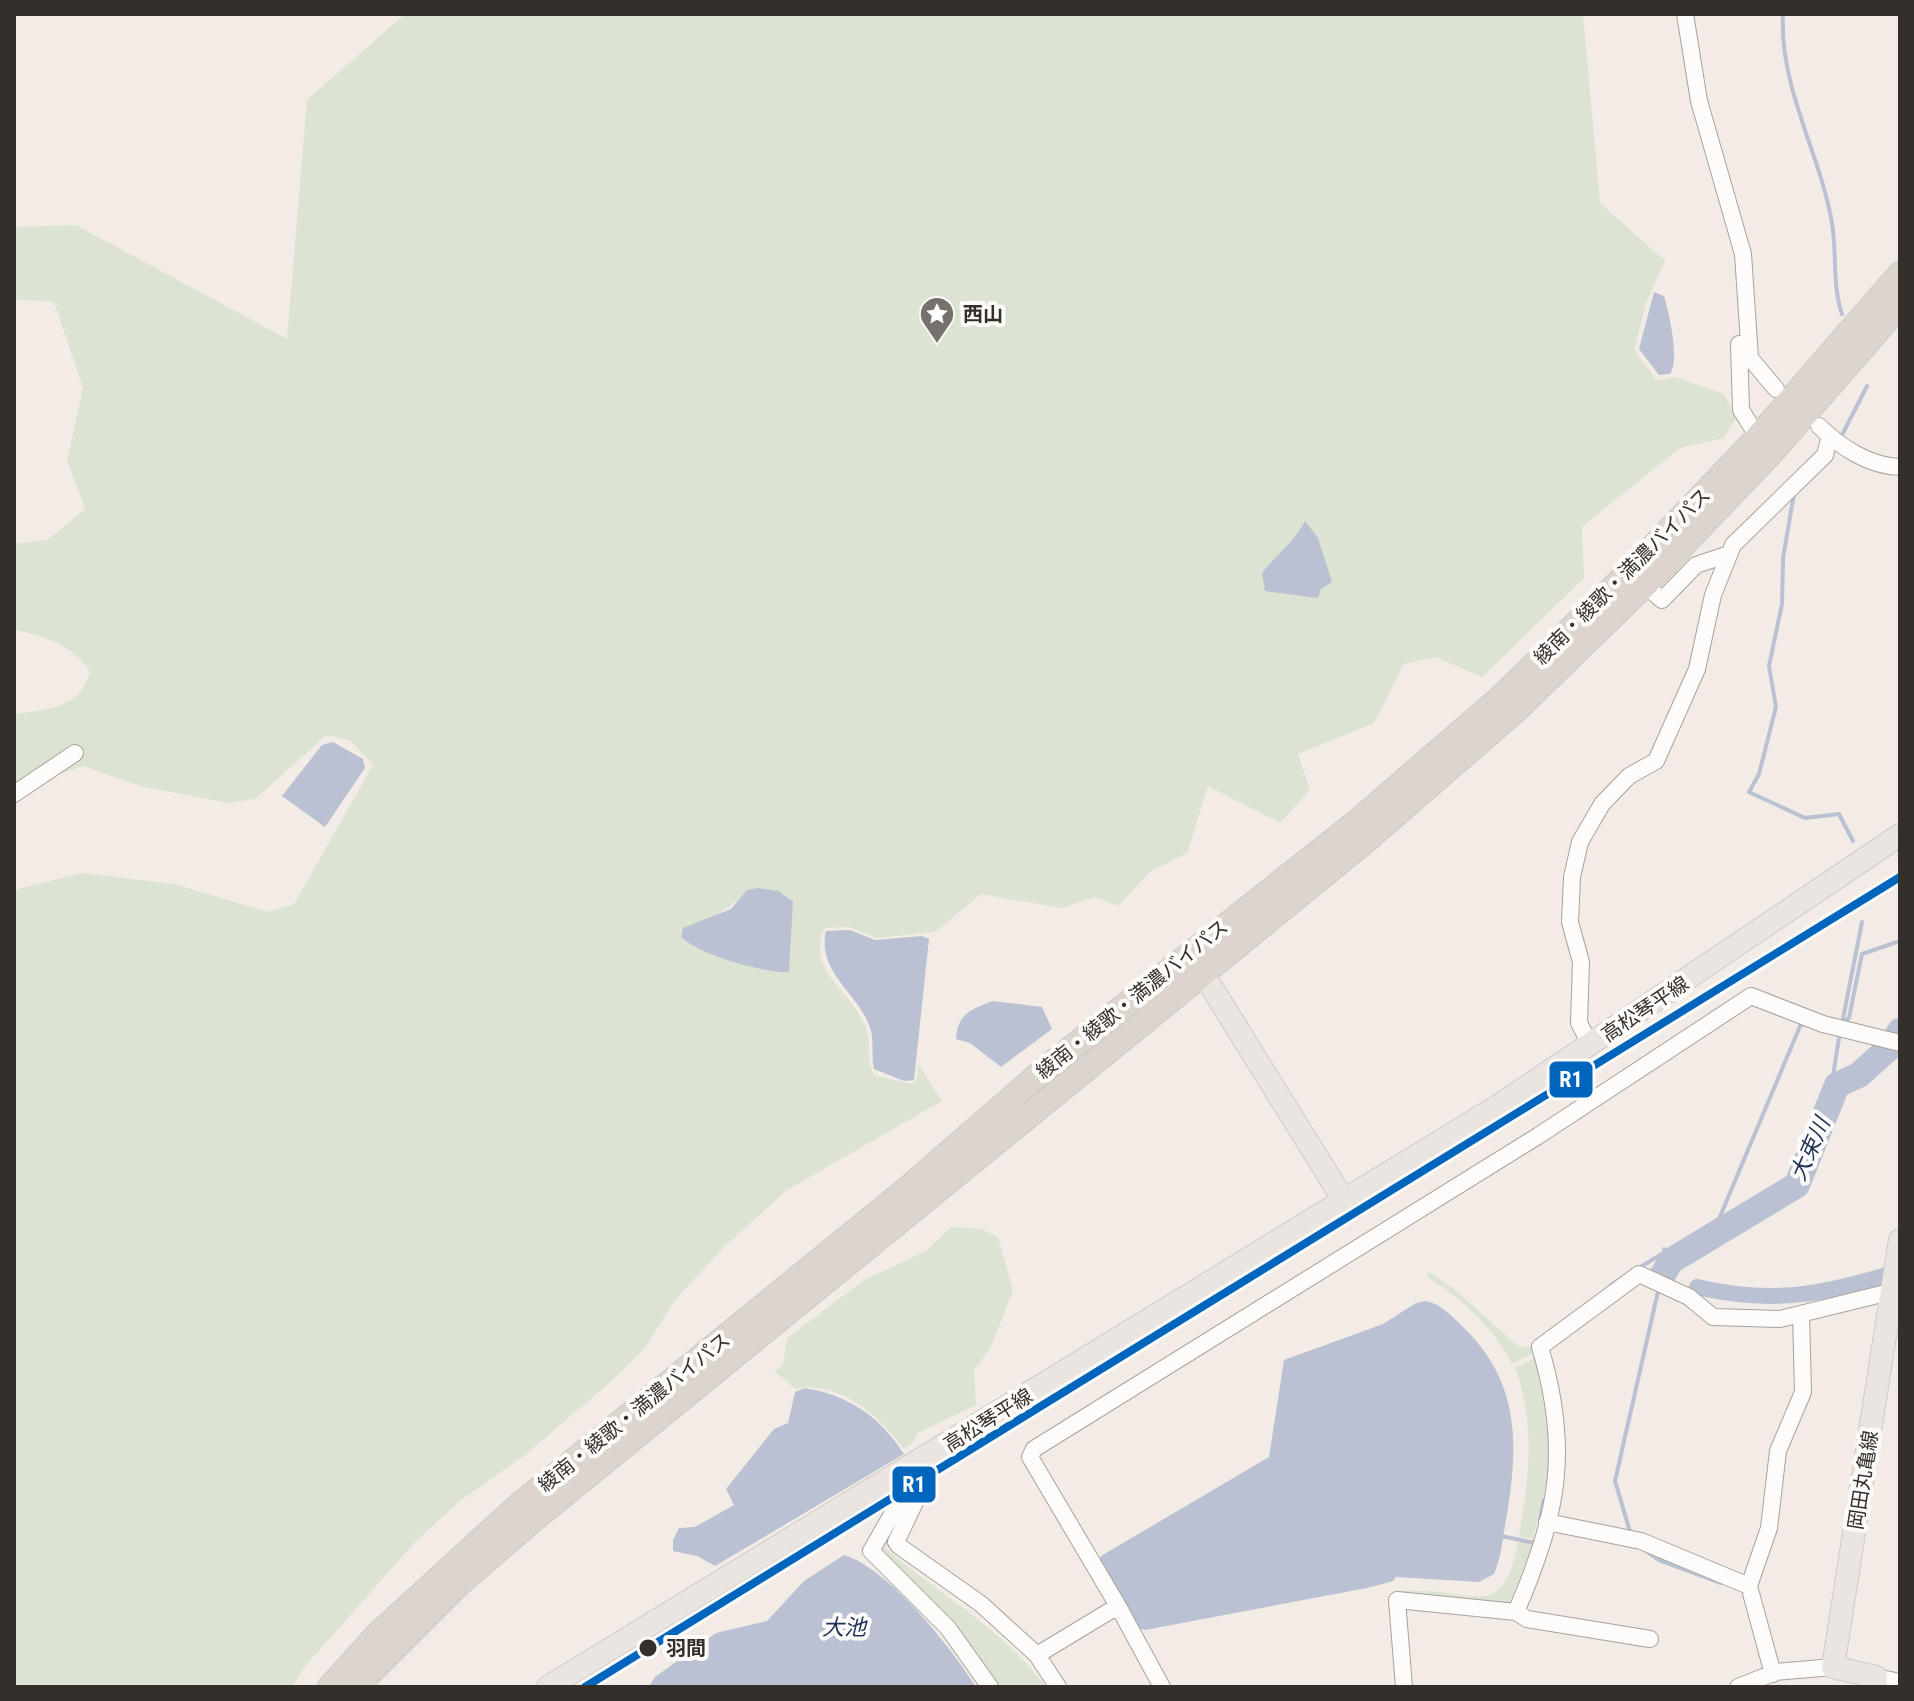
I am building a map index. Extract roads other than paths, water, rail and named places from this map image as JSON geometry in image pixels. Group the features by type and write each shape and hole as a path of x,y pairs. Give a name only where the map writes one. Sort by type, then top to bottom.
{"highway":[{"name":"綾南・綾歌・満濃バイパス","path":"356,1687 459,1584 533,1520 1197,964 1499,699 1629,572 1758,437 1900,274"},
{"name":"綾南・綾歌・満濃バイパス","path":"330,1687 378,1634 518,1506 907,1189 1046,1068 1197,964 1362,844 1514,712 1645,585 1773,451 1900,305"}],"main road":[{"name":"高松琴平線","path":"548,1687 929,1465 1343,1199 1591,1046 1900,835"},
{"path":"1197,964 1343,1199"},
{"name":"岡田丸亀線","path":"1833,1667 1896,1273"},
{"path":"1833,1667 1875,1682"}],"street":[{"path":"1685,14 1699,101 1743,254 1747,324 1754,367 1776,389"},
{"path":"1747,324 1739,328 1741,410 1758,437"},
{"path":"1645,585 1662,600 1696,565 1726,555 1825,455 1831,438 1866,460 1900,467"},
{"path":"1591,1046 1579,1023 1581,962 1571,931 1574,860 1588,824 1602,804 1629,776 1656,761 1697,669 1726,555"},
{"path":"14,794 75,753"},
{"path":"1162,1687 1030,1457 1034,1449 1538,1136 1751,996 1823,1024 1896,1042"},
{"path":"1516,1612 1542,1544 1559,1463 1558,1421 1540,1347 1639,1274 1689,1297 1713,1317 1780,1319 1801,1314 1896,1273"},
{"path":"1769,1676 1749,1586 1769,1528 1778,1451 1803,1392 1801,1314"},
{"path":"929,1465 896,1542 981,1604 1037,1655 1058,1687"},
{"path":"929,1465 891,1516 871,1551 948,1628 990,1687"},
{"path":"1547,1522 1636,1540 1749,1586"},
{"path":"1404,1687 1397,1600 1516,1612 1527,1619 1650,1639"},
{"path":"1037,1655 1118,1606"},
{"path":"1738,1687 1769,1676 1833,1667"},
{"path":"1875,1682 1900,1682"}],"water":[{"path":"1654,292 1664,296 1671,324 1674,358 1670,374 1659,375 1639,349"},
{"path":"1305,521 1318,538 1332,582 1321,589 1318,598 1265,591 1262,573 1291,542"},
{"path":"333,742 363,759 365,768 325,827 282,796 322,745"},
{"path":"747,890 779,891 793,902 789,972 732,962 702,950 681,937 683,928 731,909"},
{"path":"850,930 875,940 922,936 929,939 914,1080 904,1081 874,1069 872,1036 866,1018 827,959 826,931"},
{"path":"993,1001 1042,1007 1052,1029 1001,1067 970,1043 956,1039 963,1018 972,1010"},
{"path":"1426,1301 1449,1314 1480,1346 1504,1389 1510,1412 1513,1436 1511,1487 1501,1552 1494,1574 1479,1582 1396,1577 1393,1581 1367,1588 1145,1630 1137,1628 1099,1561 1101,1556 1269,1457 1284,1360 1383,1324 1416,1303"},
{"path":"805,1388 836,1396 862,1410 884,1429 904,1454 715,1566 697,1556 673,1551 673,1540 679,1528 695,1527 734,1505 726,1489 774,1429 788,1423 795,1392"},
{"name":"大池","path":"844,1555 880,1576 918,1611 976,1687 649,1687 655,1677 716,1633 767,1621 804,1581"}],"waterway":[{"path":"1783,14 1787,68 1832,223 1837,291 1842,314"},
{"path":"1840,439 1867,386"},
{"path":"1794,494 1783,558 1782,604 1769,666 1776,707 1759,774 1749,792 1805,818 1839,814 1853,841"},
{"path":"1842,1024 1862,922"},
{"path":"1843,1022 1849,1018 1862,954 1900,941"},
{"path":"1611,1285 1719,1219 1801,1024 1805,1025"},
{"name":"大束川","path":"1662,1276 1671,1261 1797,1185 1837,1085 1859,1075 1890,1047 1900,1031"},
{"name":"大束川","path":"1714,1235 1796,1180 1832,1082 1840,1032"},
{"path":"1664,1249 1671,1261"},
{"path":"1697,1287 1776,1296 1824,1291 1900,1271"},
{"path":"1631,1535 1615,1481 1659,1287"},
{"path":"1540,1519 1544,1500"},
{"path":"1501,1536 1535,1543 1536,1539"},
{"path":"1642,1548 1659,1560 1721,1583"}],"place":[{"name":"西山","path":"937,345"},
{"name":"羽間","path":"648,1648"}]}
